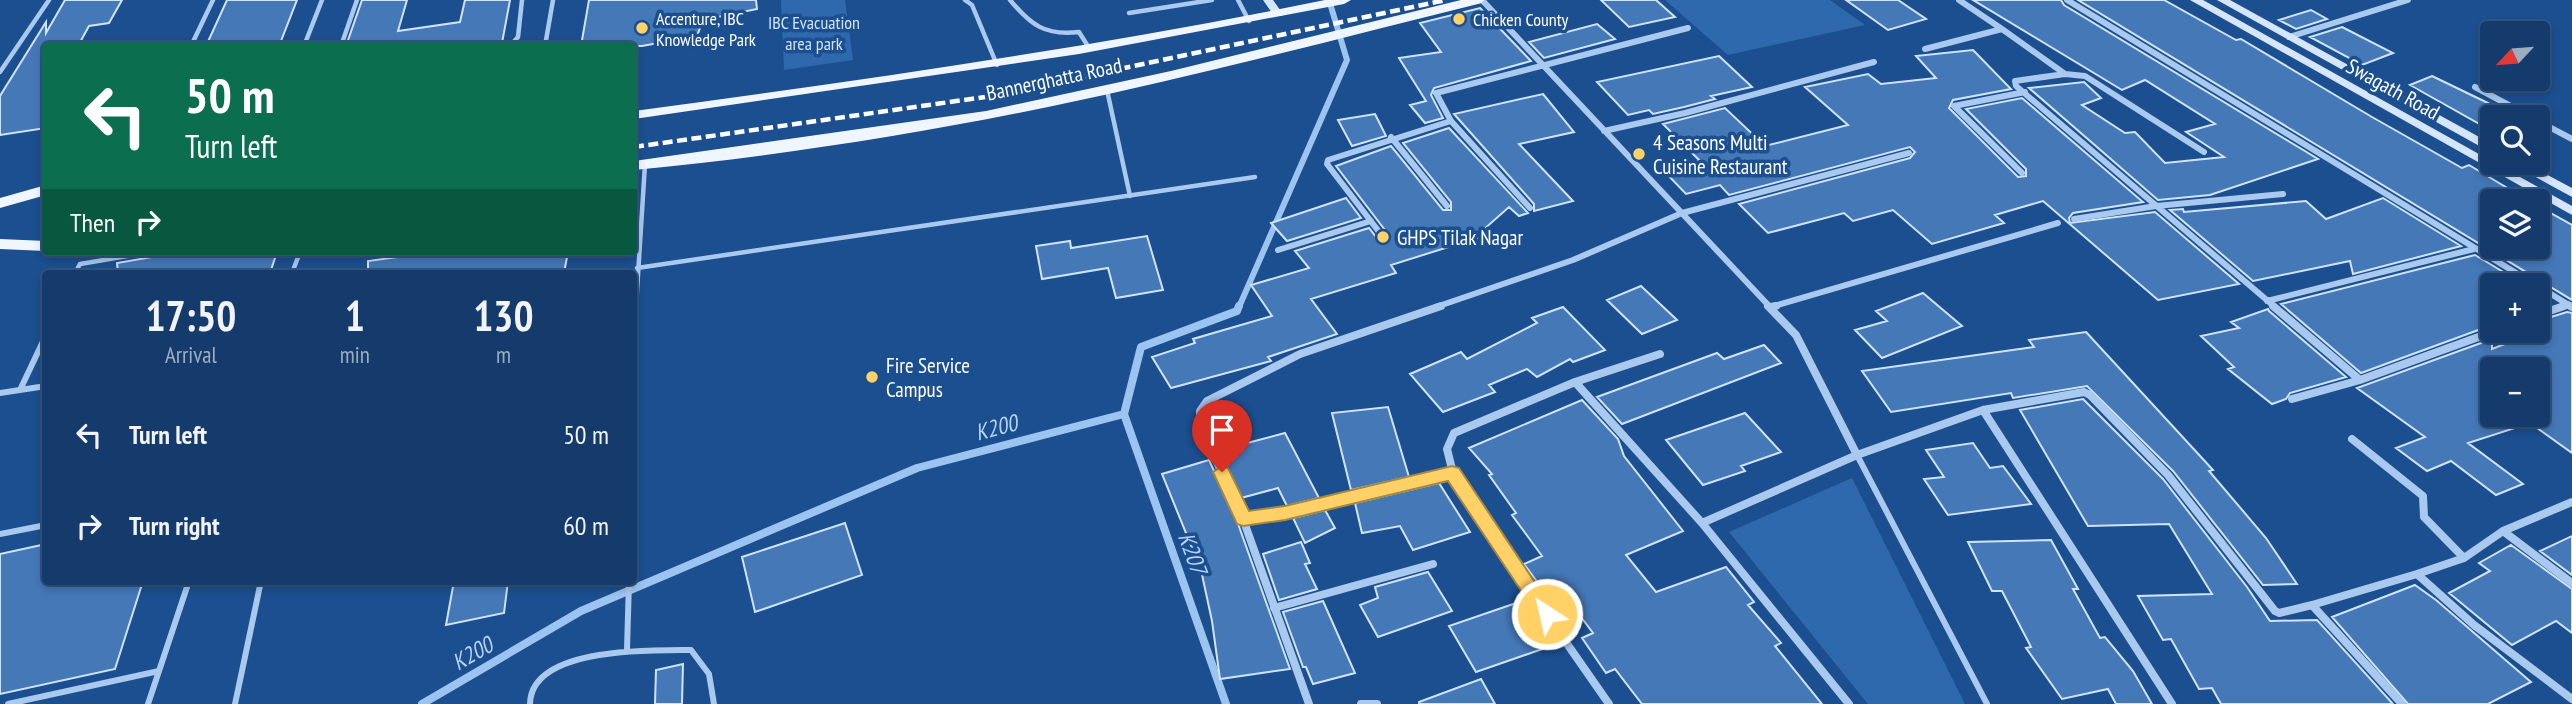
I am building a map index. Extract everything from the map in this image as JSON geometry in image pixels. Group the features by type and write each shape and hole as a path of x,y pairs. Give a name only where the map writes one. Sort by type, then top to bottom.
{"main road":[{"path":"1268,0 1278,15"},
{"name":"Bannerghatta Road","path":"639,165 871,135 1107,89 1480,0"},
{"name":"Swagath Road","path":"2195,0 2572,211"},
{"name":"Swagath Road","path":"2222,0 2480,142"},
{"name":"Bannerghatta Road","path":"637,115 1090,51 1341,1"},
{"path":"2538,175 2572,193"},
{"path":"0,203 42,191"},
{"path":"0,244 42,246"}],"street":[{"path":"1480,0 1796,335 1857,455"},
{"path":"1959,0 2066,74"},
{"path":"2067,0 2515,273"},
{"path":"2289,37 2408,0"},
{"path":"1530,208 1451,121 1436,93 1688,28"},
{"path":"1925,49 2002,29"},
{"path":"1604,131 1685,113 1874,62"},
{"path":"2204,152 2085,76 2066,74 2015,80 2016,86 2360,380"},
{"path":"2475,87 2509,105"},
{"path":"2022,173 1954,106 2025,92"},
{"path":"1383,237 1327,164 1334,158 1391,137 1451,121"},
{"path":"2550,127 2572,139"},
{"path":"1391,137 1447,206"},
{"path":"1309,704 1243,519 1200,425 1200,411 1207,401 1300,354 1573,260 1682,213 1909,153"},
{"path":"2074,219 2156,206 2283,194"},
{"path":"1278,250 1371,221"},
{"path":"1770,307 2058,223"},
{"path":"2267,301 2474,248"},
{"path":"2550,293 2570,305"},
{"path":"2550,311 2570,305"},
{"path":"2292,399 2360,380 2480,336"},
{"path":"1609,704 1485,526 1452,473 1447,449 1454,433 1575,382 1660,354"},
{"path":"1575,382 1702,523 1849,704"},
{"path":"1702,523 1857,455 1983,410 2084,393 2090,395 2168,475 2276,611 2312,605 2464,558 2503,531 2572,502"},
{"path":"1983,410 2172,704"},
{"path":"2352,439 2423,496 2424,517 2464,558"},
{"path":"1243,519 1285,513 1452,473"},
{"path":"2503,531 2572,583"},
{"path":"1274,608 1433,564"},
{"path":"2417,574 2474,625 2572,699"},
{"path":"2312,605 2402,704"},
{"path":"1361,704 1377,704"}],"lane":[{"path":"0,72 49,0"},
{"path":"193,42 213,0"},
{"path":"306,42 322,0"},
{"path":"342,42 357,0"},
{"path":"514,42 518,37 522,0"},
{"path":"546,42 553,0"},
{"path":"965,0 972,5 997,66"},
{"path":"1010,0 1033,28 1052,34 1079,32 1090,51"},
{"path":"1129,13 1212,0"},
{"path":"1238,0 1249,21"},
{"path":"1107,89 1130,196"},
{"path":"639,165 637,268 1255,177"},
{"path":"77,270 80,264 127,256"},
{"path":"20,390 42,343"},
{"path":"0,393 42,387"},
{"path":"1857,455 1987,704"},
{"path":"0,534 42,526"},
{"path":"148,704 188,585"},
{"path":"235,704 260,585"},
{"path":"627,649 629,585"},
{"path":"530,704 532,687 552,668 627,649 691,650 704,662 714,682 714,704"},
{"path":"8,704 159,671"}],"green space":[{"name":"IBC Evacuation area park","path":"781,0 845,0 853,60 784,70"},
{"path":"1665,0 1830,0 1865,25 1728,55"},
{"path":"1852,478 1965,704 1868,704 1729,532"}],"building":[{"path":"65,0 122,0 109,23 89,26 80,42 42,42 42,129 0,135 0,96 46,22 46,33"},
{"path":"227,0 297,0 281,42 208,42"},
{"path":"362,0 407,0 398,31 460,22 465,0 510,0 502,42 347,42"},
{"name":"Accenture, IBC Knowledge Park","path":"589,0 756,0 757,9 703,20 697,36 642,46 637,46 637,42 582,42"},
{"path":"1601,0 1656,0 1675,17 1629,27"},
{"path":"1846,0 1898,0 1926,19 1888,30"},
{"path":"1973,0 2061,0 2064,5 2318,159 2210,195 2158,200 2029,88 2084,82 2101,98 2082,105 2125,133 2135,132 2165,163 2224,157 2186,132 2215,124 2145,80 2122,90"},
{"path":"2078,0 2164,0 2236,40 2241,39 2462,168 2469,165 2480,172 2480,175 2486,175 2509,189 2480,189 2480,244"},
{"path":"1480,8 1531,61 1434,88 1431,95 1443,118 1425,123 1410,105 1426,101 1399,58 1441,52 1420,23"},
{"path":"2311,10 2327,19 2296,29 2279,20"},
{"path":"1597,24 1615,39 1544,58 1529,42"},
{"path":"2342,27 2393,53 2362,65 2310,37"},
{"path":"1973,50 2011,89 1953,100 1949,108 2018,177 2026,176 2026,169 1966,109 2022,98 2143,202 2073,213 2069,218 2070,223 2155,212 2239,284 2158,300 2043,201 1995,215 2004,223 1932,244 1893,210 1853,221 1844,213 1768,233 1739,204 1910,158 1915,152 1910,147 1729,195 1720,185 1686,194 1663,170 1700,161 1663,124 1725,108 1765,146 1848,125 1805,87 1868,74 1881,84 1936,78 1916,56"},
{"path":"1719,56 1752,87 1711,96 1715,99 1653,114 1649,110 1628,115 1597,82"},
{"path":"2432,76 2492,105 2480,105 2480,124 2410,85"},
{"path":"1543,94 1574,132 1519,144 1573,201 1534,211 1534,204 1454,114"},
{"path":"1375,114 1386,136 1352,146 1338,120"},
{"path":"1449,128 1528,213 1519,216 1509,207 1483,230 1487,235 1391,265 1396,273 1311,299 1337,334 1268,357 1271,361 1171,388 1152,357 1195,343 1193,339 1272,316 1251,285 1309,268 1295,251 1369,228 1380,242 1388,240 1388,234 1336,166 1391,146 1443,210 1451,210 1451,202 1403,143"},
{"path":"1346,198 1361,218 1287,241 1271,223"},
{"path":"2383,198 2461,246 2353,274 2350,261 2253,281 2170,210 2183,209 2184,212 2306,201 2326,219"},
{"path":"2550,213 2572,225 2572,300 2550,287 2550,273 2528,273 2504,259 2550,259"},
{"path":"1147,236 1163,290 1116,298 1108,268 1042,279 1036,246 1070,241 1071,248"},
{"path":"2475,255 2505,273 2480,273 2480,329 2361,373 2281,304"},
{"path":"158,256 276,256 271,270 118,270 117,263"},
{"path":"405,256 567,256 565,270 368,270 368,261"},
{"path":"1641,286 1677,320 1642,334 1607,300"},
{"path":"1923,293 1962,326 1882,358 1855,330 1887,321 1876,311"},
{"path":"1563,307 1605,350 1573,362 1570,359 1537,377 1527,369 1489,385 1495,392 1443,412 1410,374 1461,352 1467,359 1537,323 1532,318"},
{"path":"2268,309 2346,377 2290,393 2286,399 2272,404 2228,369 2234,367 2201,336 2239,328 2231,322"},
{"path":"2572,313 2572,453 2536,427 2550,427 2550,357 2480,357 2480,427 2518,427 2468,443 2523,484 2496,495 2451,461 2427,471 2396,448 2425,437 2357,388 2481,343 2492,343 2492,349 2507,343 2550,343 2550,317"},
{"path":"2086,332 2213,470 2209,471 2266,538 2297,584 2263,585 2173,471 2087,386 2013,398 2011,393 1891,412 1862,371 2034,347 2029,340"},
{"path":"1764,345 1781,363 1622,424 1597,397 1717,353 1724,359"},
{"path":"2083,399 2163,479 2270,621 2317,620 2393,704 2221,704 2212,688 2199,689 2171,639 2163,640 2138,596 2212,594 2169,524 2088,526 2020,410"},
{"path":"1582,400 1618,439 1624,456 1683,531 1626,555 1656,592 1726,567 1754,602 1748,605 1781,643 1775,646 1822,704 1642,704 1615,669 1606,673 1582,638 1593,633 1557,585 1544,591 1524,564 1542,556 1512,515 1516,513 1489,475 1492,474 1469,448"},
{"path":"1388,407 1409,477 1351,490 1332,413"},
{"path":"1745,413 1781,452 1741,466 1745,471 1703,485 1666,440"},
{"path":"1285,433 1319,498 1287,506 1278,488 1241,498 1221,456 1234,452 1232,447"},
{"path":"1973,443 1990,468 2003,466 2031,504 1948,515 1924,479 1944,477 1926,450"},
{"path":"1209,460 1237,521 1290,669 1220,679 1201,570 1162,474"},
{"path":"1439,483 1470,532 1413,550 1400,526 1362,533 1355,503"},
{"path":"1325,510 1335,528 1305,543 1293,518"},
{"path":"845,523 862,575 755,612 742,557"},
{"path":"2572,536 2572,575 2540,551"},
{"path":"2051,540 2078,589 2073,589 2100,638 2105,637 2133,671 2152,704 2116,704 2108,689 2062,699 2026,648 2031,647 2002,591 1992,591 1968,542"},
{"path":"1301,542 1310,563 1305,564 1317,589 1279,600 1263,554"},
{"path":"42,545 42,585 142,585 115,669 0,694 0,554"},
{"path":"2511,545 2572,589 2572,633 2556,621 2512,645 2449,593 2490,571 2479,563"},
{"path":"1428,572 1452,611 1378,637 1360,605 1378,598 1375,587"},
{"path":"453,585 508,585 504,613 446,625"},
{"path":"2415,585 2531,682 2488,704 2408,704 2332,617"},
{"path":"1323,601 1355,673 1313,684 1306,667 1303,667 1283,612"},
{"path":"1522,601 1551,646 1476,672 1449,626"},
{"path":"683,664 682,704 655,704 656,670"},
{"path":"1481,679 1495,704 1419,704 1419,702"}],"waterway":[{"name":"K200","path":"1239,307 1347,60 1329,0"},
{"name":"K200","path":"1124,414 1141,347 1237,311 1239,306"},
{"name":"K200","path":"422,704 581,611 917,468 1124,414"},
{"name":"K207","path":"1124,414 1226,704"}],"railway":[{"path":"637,147 992,96 1446,0"}],"place":[{"name":"Chicken County","path":"1459,19"},
{"name":"Accenture, IBC Knowledge Park","path":"642,28"},
{"name":"4 Seasons Multi Cuisine Restaurant","path":"1639,154"},
{"name":"GHPS Tilak Nagar","path":"1383,237"},
{"name":"Fire Service Campus","path":"872,377"}],"route":[{"path":"1222,472 1243,519 1285,513 1452,473 1485,526 1547,614"}]}
